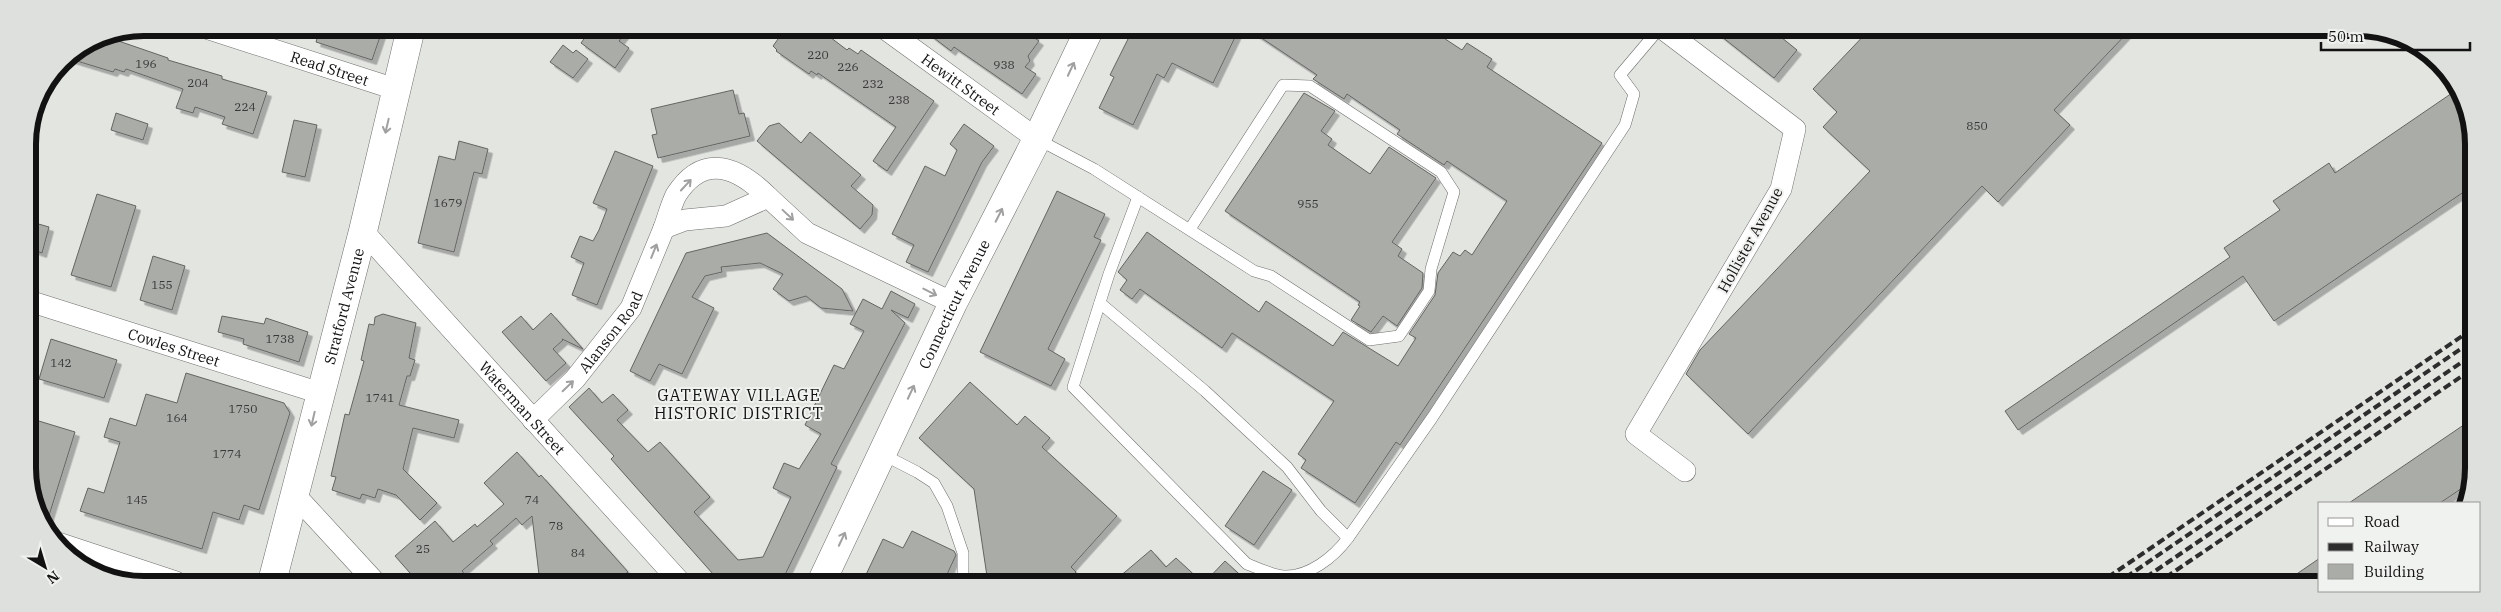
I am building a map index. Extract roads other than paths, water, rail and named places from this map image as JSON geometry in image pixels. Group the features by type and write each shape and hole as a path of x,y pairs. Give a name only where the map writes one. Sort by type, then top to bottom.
{"main road":[{"name":"Stratford Avenue","path":"274,576 363,231 409,36"},
{"name":"Connecticut Avenue","path":"824,576 953,303 1038,139 1086,36"}],"street":[{"name":"Read Street","path":"231,36 395,89"},
{"name":"Hewitt Street","path":"895,36 1038,139"},
{"name":"Hollister Avenue","path":"1676,36 1795,129 1781,189 1636,434 1685,471"},
{"name":"Alanson Road","path":"533,420 575,379 631,308 676,196 687,181 704,170 719,168 737,172 751,180 807,233 953,303"},
{"path":"664,228 685,220 726,216 768,197"},
{"name":"Waterman Street","path":"363,231 675,576"},
{"name":"Cowles Street","path":"36,303 320,393"},
{"path":"295,496 368,576"},
{"path":"72,548 158,576"}],"lane":[{"path":"1138,197 1100,303 1073,387 1247,564 1284,576 1306,572 1336,553 1432,418 1625,125 1634,94 1620,75 1664,36"},
{"path":"1038,139 1088,165 1254,271 1272,276 1368,340 1399,336 1429,291 1432,269 1454,192 1441,172 1310,86 1283,85 1190,229"},
{"path":"1100,303 1206,391 1287,467 1321,511 1348,538"},
{"path":"882,454 934,483 947,506 963,553 963,576"}],"railway":[{"path":"2110,576 2465,334"},
{"path":"2128,576 2465,346"},
{"path":"2148,576 2465,360"},
{"path":"2168,576 2465,374"}],"district":[{"name":"GATEWAY VILLAGE HISTORIC DISTRICT","path":"739,404"}]}
